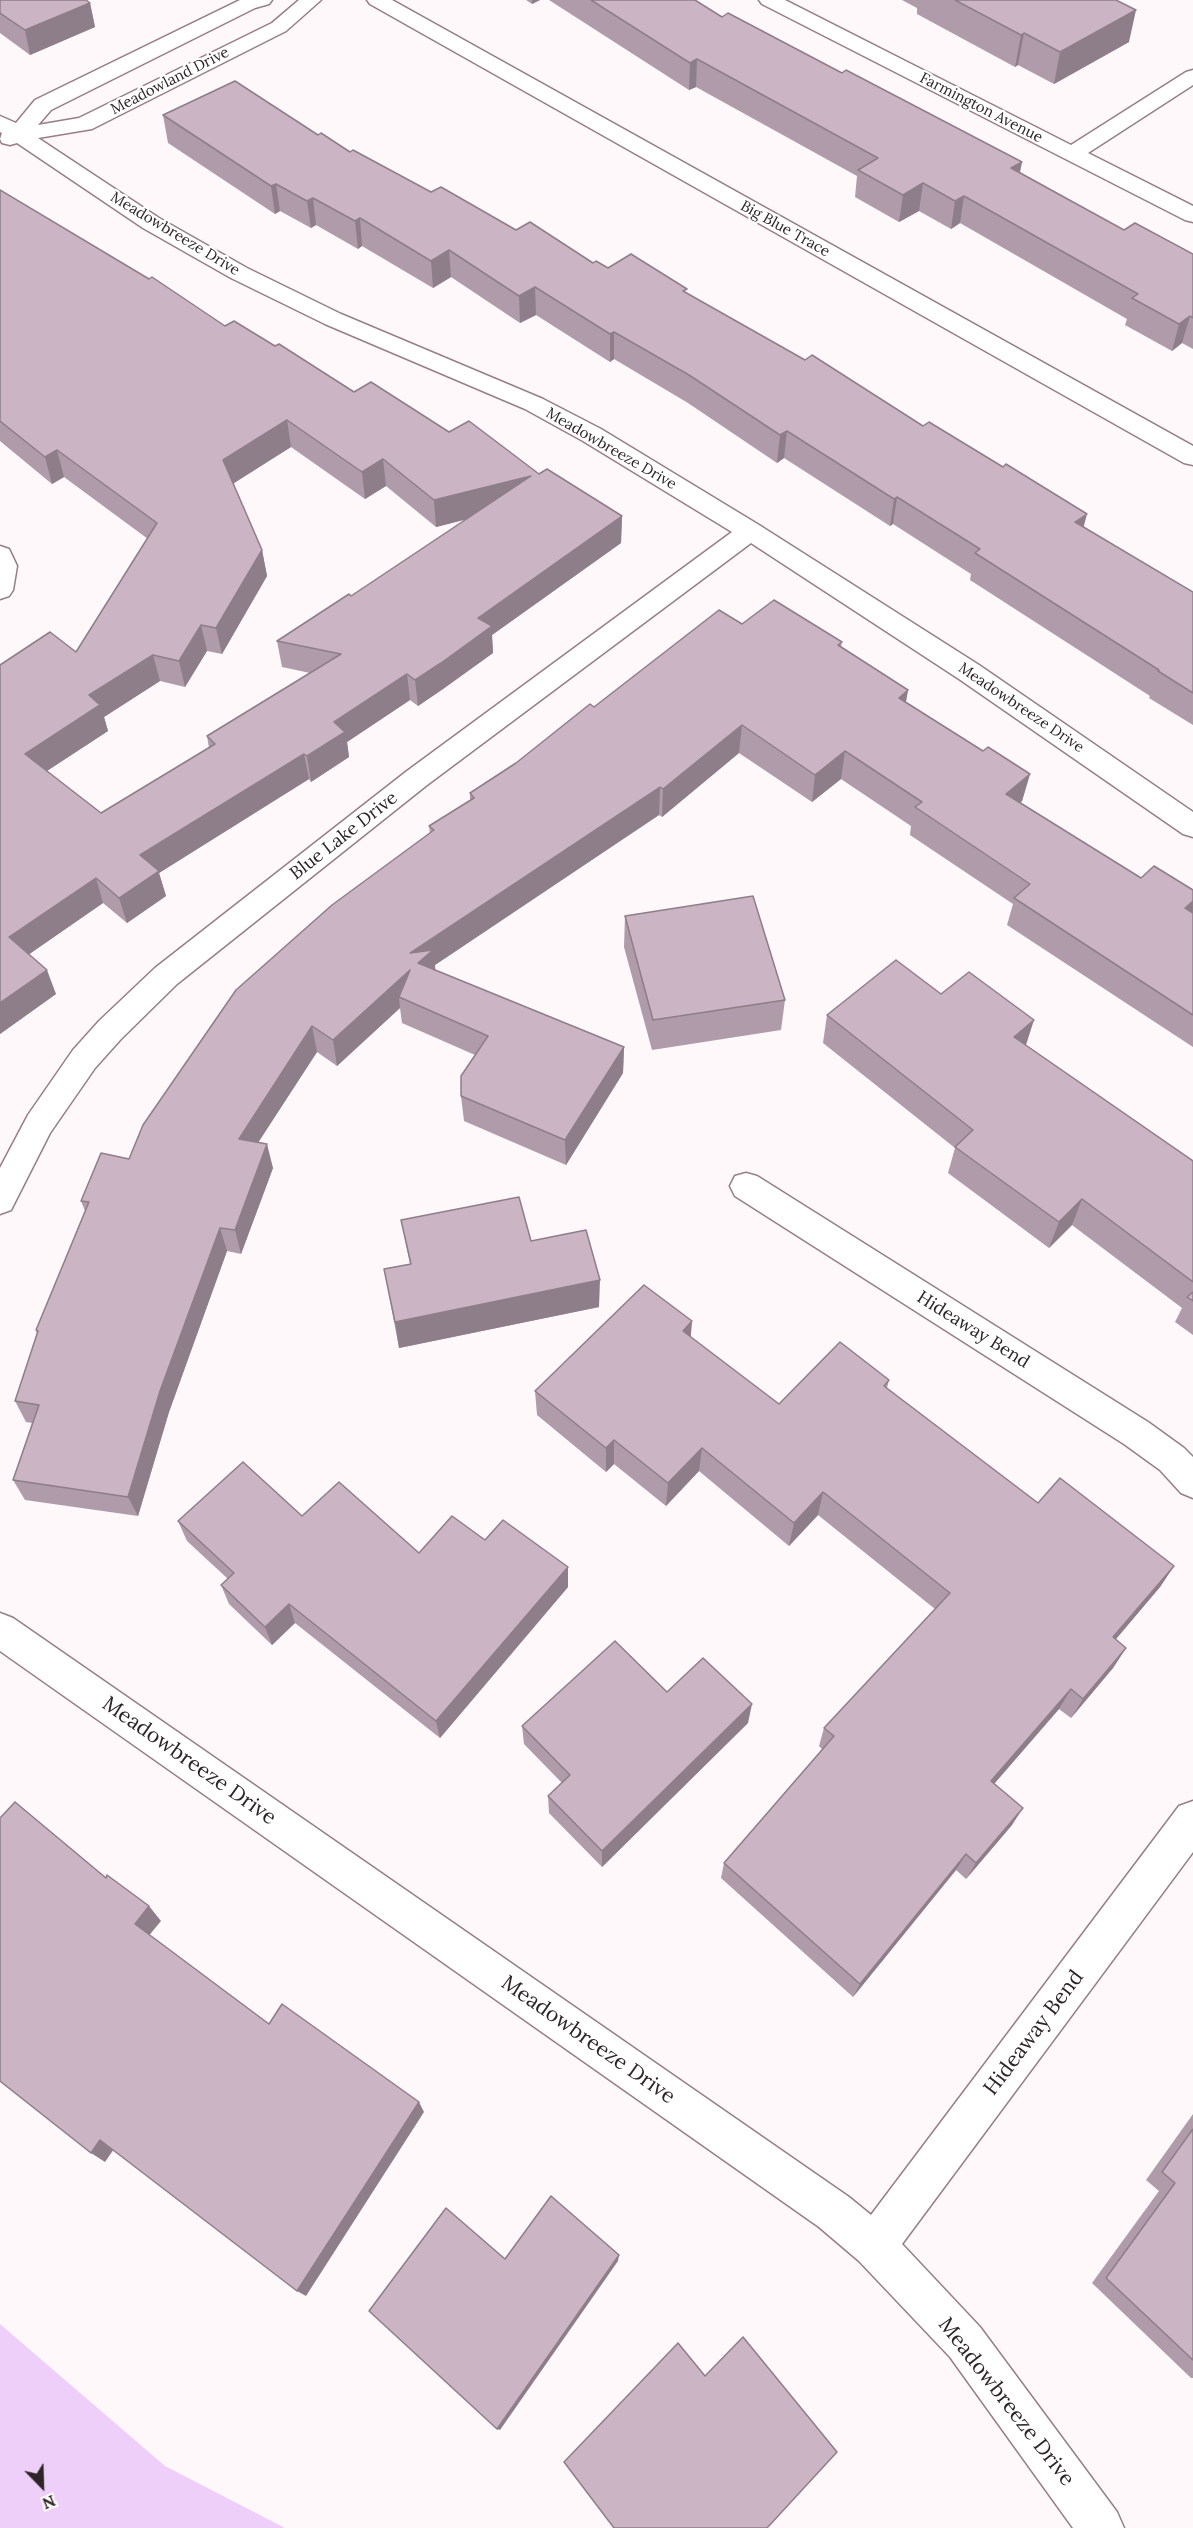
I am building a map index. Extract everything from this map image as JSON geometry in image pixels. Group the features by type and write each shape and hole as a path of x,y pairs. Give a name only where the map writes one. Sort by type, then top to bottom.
{"street":[{"name":"Meadowland Drive","path":"6,133 43,105 248,4 262,0"},
{"name":"Meadowland Drive","path":"6,133 84,124 279,27 311,0"},
{"name":"Big Blue Trace","path":"377,0 1193,458"},
{"name":"Farmington Avenue","path":"769,0 1193,215"},
{"path":"1072,154 1193,76"},
{"path":"99,78 135,99"},
{"name":"Meadowbreeze Drive","path":"6,133 151,223 239,273 333,319 534,404 592,435 750,531 969,672 1193,826"},
{"name":"Blue Lake Drive","path":"0,1200 39,1124 84,1059 110,1030 166,976 417,778 750,531"},
{"path":"0,555 4,566 0,590"},
{"name":"Hideaway Bend","path":"746,1186 1136,1433 1172,1459 1193,1482"},
{"name":"Meadowbreeze Drive","path":"0,1630 834,2212 874,2246 965,2342 1101,2528"},
{"name":"Hideaway Bend","path":"874,2246 1193,1820"}],"shaded area":[{"path":"0,2324 165,2466 285,2528 0,2528"}],"building":[{"path":"0,0 86,0 90,3 25,30 0,13"},
{"path":"591,0 695,0 722,17 728,13 842,73 846,70 1022,162 1011,168 1124,230 1135,223 1193,254 1193,318 1190,316 1179,324 1132,298 1138,294 964,196 955,201 923,183 903,195 858,170 878,158 697,59 690,63"},
{"path":"955,0 1116,0 1136,10 1060,52 1024,33 1021,35"},
{"path":"235,81 318,135 321,133 350,152 353,150 431,192 441,187 516,230 530,222 593,263 596,261 608,268 631,254 687,289 683,291 805,360 812,355 923,426 929,422 1003,467 1006,464 1087,514 1075,522 1193,592 1193,693 975,553 980,549 897,497 894,499 787,431 780,435 689,375 614,332 610,334 535,287 519,296 449,250 431,261 360,218 355,221 313,198 307,201 276,184 271,186 163,115"},
{"path":"0,190 149,279 152,277 225,326 234,321 275,346 279,344 354,392 371,382 449,432 469,421 539,474 547,469 622,516 478,618 492,626 441,663 415,680 407,674 334,722 345,732 307,756 304,754 140,855 159,871 119,898 96,878 9,937 47,970 0,1003 0,665 50,632 76,652 157,523 57,450 45,457 0,421","holes":["287,420 362,472 383,459 434,500 531,476 351,596 349,594 277,641 341,654 207,736 215,744 101,813 25,754 100,705 89,695 153,655 179,661 201,625 216,628 262,550 223,460"]},
{"path":"774,600 842,642 838,645 908,690 899,698 983,751 988,747 1030,774 1006,794 1141,878 1154,866 1193,890 1193,901 1185,908 1193,913 1193,1015 1014,898 1030,884 915,807 922,802 845,751 815,775 742,725 663,789 660,787 410,953 433,950 418,963 624,1047 565,1140 461,1096 461,1076 488,1036 399,997 410,970 333,1040 312,1026 239,1139 267,1144 235,1230 220,1228 160,1391 128,1497 13,1480 39,1405 15,1401 38,1331 36,1330 89,1202 81,1201 101,1153 129,1159 143,1125 236,990 332,905 434,830 429,826 474,798 470,793 516,763 590,704 594,707 719,610 742,624"},
{"path":"753,896 785,1000 653,1020 625,916"},
{"path":"896,960 941,994 969,972 1034,1020 1014,1037 1193,1161 1193,1282 1082,1199 1059,1222 955,1147 973,1130 827,1015"},
{"path":"519,1197 531,1241 586,1230 600,1280 395,1322 384,1269 411,1264 401,1220"},
{"path":"644,1285 692,1321 683,1331 779,1404 840,1342 889,1380 884,1386 1038,1503 1060,1478 1174,1566 1113,1637 1126,1648 1083,1699 1071,1689 991,1781 1023,1808 976,1863 966,1854 860,1984 724,1863 834,1736 824,1728 950,1593 823,1492 794,1523 702,1448 668,1483 614,1440 606,1448 535,1391"},
{"path":"1193,1292 1193,1301 1187,1297"},
{"path":"243,1462 302,1516 339,1482 419,1553 452,1516 485,1540 503,1520 568,1567 436,1721 289,1604 265,1627 221,1585 234,1573 178,1521"},
{"path":"615,1641 667,1692 703,1658 752,1704 602,1851 548,1796 570,1775 522,1726"},
{"path":"15,1802 106,1878 107,1875 149,1906 135,1924 269,2024 282,2004 419,2102 297,2291 100,2140 91,2153 0,2081 0,1818"},
{"path":"1193,2129 1193,2360 1106,2278 1175,2183 1162,2172"},
{"path":"551,2196 619,2255 497,2429 369,2311 446,2208 505,2259"},
{"path":"743,2337 837,2452 767,2528 614,2528 564,2462 678,2343 705,2376"}]}
